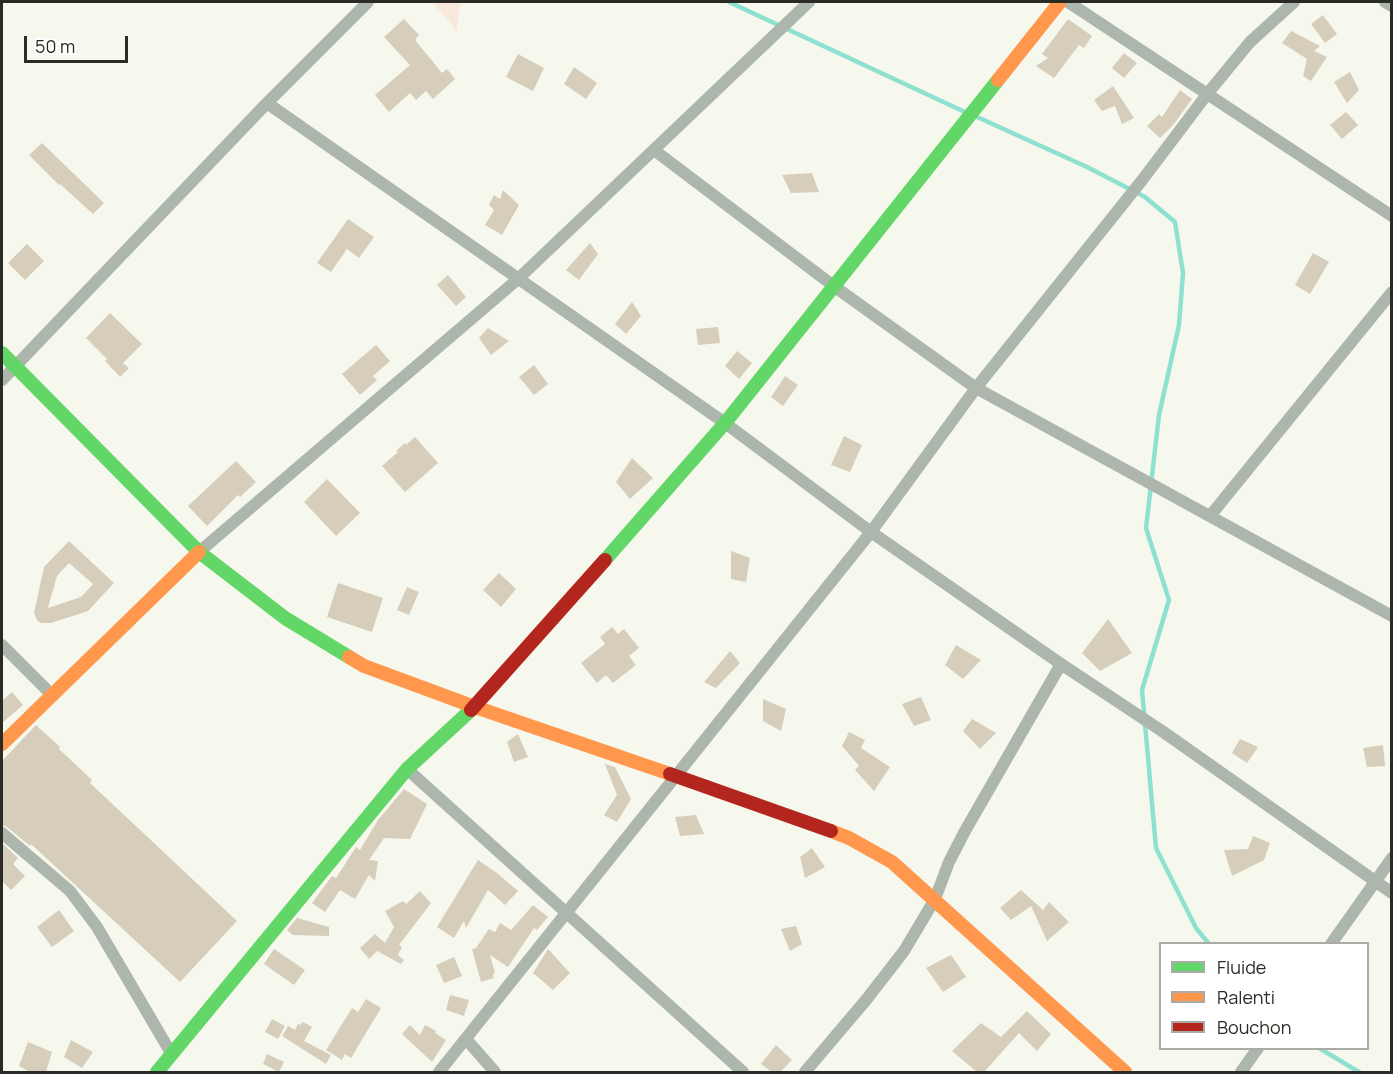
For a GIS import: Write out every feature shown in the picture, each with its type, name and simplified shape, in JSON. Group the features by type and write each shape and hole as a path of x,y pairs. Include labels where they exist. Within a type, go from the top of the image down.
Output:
{"street":[{"path":"2,380 267,103 368,2"},
{"path":"2,744 199,552 518,279 809,2"},
{"path":"157,1072 407,770 475,707 725,423 1060,2"},
{"path":"1068,2 1392,216"},
{"path":"439,1072 871,532 976,388 1121,208 1208,93 1250,42 1294,2"},
{"path":"1385,2 1392,6"},
{"path":"267,103 725,423 871,532 1061,664 1162,730 1392,893"},
{"path":"654,150 835,287 976,388 1392,616"},
{"path":"1210,516 1392,292"},
{"path":"2,353 199,552 285,618 364,666 849,838 871,849 892,862 935,899 1125,1072"},
{"path":"2,645 52,695"},
{"path":"805,1072 904,951 935,899 949,862 965,831 1061,664"},
{"path":"407,770 742,1072"},
{"path":"2,833 70,891 97,927 171,1053"},
{"path":"1332,942 1392,858"},
{"path":"466,1040 495,1072"},
{"path":"1241,1072 1257,1050"}],"shaded area":[{"path":"432,2 460,2 457,31"}],"building":[{"path":"1323,15 1337,34 1325,43 1311,24"},
{"path":"404,19 419,35 415,40 442,73 447,69 455,79 433,99 426,91 416,100 410,93 389,112 375,95 410,65 384,37"},
{"path":"1068,19 1092,36 1084,48 1079,45 1054,78 1036,66 1048,58 1042,54"},
{"path":"1291,31 1320,46 1314,51 1327,57 1311,81 1303,76 1307,59 1282,43"},
{"path":"1124,53 1137,63 1124,78 1112,68"},
{"path":"518,54 544,68 533,91 506,77"},
{"path":"574,67 597,83 586,99 564,84"},
{"path":"1350,72 1359,90 1347,103 1334,82"},
{"path":"1113,86 1134,118 1122,124 1115,106 1102,111 1094,100"},
{"path":"1180,90 1192,99 1174,124 1160,138 1147,126 1159,114 1162,117"},
{"path":"1346,112 1358,125 1342,139 1330,125"},
{"path":"42,143 104,203 93,214 29,155"},
{"path":"812,173 819,192 791,193 782,175"},
{"path":"503,190 519,205 502,235 485,225 494,210 489,205 494,195 500,199"},
{"path":"348,219 374,237 359,258 347,249 331,272 317,263"},
{"path":"590,243 598,254 579,280 566,270"},
{"path":"27,244 44,261 25,280 8,263"},
{"path":"1313,253 1329,262 1310,294 1295,285"},
{"path":"448,275 466,297 456,306 437,285"},
{"path":"632,302 641,316 626,334 615,324"},
{"path":"110,313 142,344 123,363 129,368 120,377 105,361 107,359 86,338"},
{"path":"718,327 720,343 698,345 696,329"},
{"path":"488,328 509,341 491,355 479,338"},
{"path":"376,345 390,361 373,376 377,380 360,395 342,374"},
{"path":"737,351 752,363 739,379 725,366"},
{"path":"534,365 548,384 534,395 519,377"},
{"path":"785,376 798,385 783,406 771,397"},
{"path":"844,436 862,445 850,472 831,465"},
{"path":"415,437 438,463 405,492 382,466 405,443 406,445"},
{"path":"632,458 653,478 630,499 616,482"},
{"path":"236,461 256,482 240,497 238,495 207,526 188,506"},
{"path":"327,479 360,513 336,536 304,502"},
{"path":"69,541 114,583 88,611 51,623 41,623 34,613 44,567","holes":["69,563 93,584 81,597 48,608 57,576"]},
{"path":"731,551 750,558 746,582 731,579"},
{"path":"499,573 516,589 501,607 483,590"},
{"path":"338,583 383,598 372,632 327,617"},
{"path":"407,587 419,592 409,615 397,610"},
{"path":"1108,619 1132,653 1100,671 1082,653"},
{"path":"612,627 618,634 624,629 639,648 629,656 636,665 613,683 606,675 597,683 581,663 605,644 600,637"},
{"path":"956,645 981,660 963,679 945,665"},
{"path":"730,651 740,663 716,688 704,682"},
{"path":"12,692 23,705 2,723 2,701"},
{"path":"921,697 931,720 914,726 902,704"},
{"path":"763,699 786,709 781,731 763,721"},
{"path":"972,719 996,733 980,749 963,731"},
{"path":"36,725 92,780 90,783 237,921 180,982 31,844 30,846 2,825 2,761"},
{"path":"849,732 865,740 861,748 890,767 874,791 855,770 859,766 842,746"},
{"path":"518,734 528,757 514,762 507,742"},
{"path":"1240,739 1258,747 1247,763 1232,753"},
{"path":"1383,745 1385,766 1367,767 1363,748"},
{"path":"605,764 615,767 631,799 617,822 604,815 617,795"},
{"path":"404,789 427,804 410,839 384,838 369,860 378,861 375,881 369,875 355,899 340,890 325,912 312,903 332,876 336,878 356,847 360,850 378,820"},
{"path":"696,815 704,834 680,836 675,817"},
{"path":"1253,836 1270,843 1264,860 1232,876 1224,850 1248,849"},
{"path":"2,843 18,858 13,864 25,876 11,890 2,881"},
{"path":"812,848 825,867 805,878 800,857"},
{"path":"478,860 518,891 505,905 488,890 466,928 464,921 454,938 437,927"},
{"path":"1021,890 1043,910 1049,902 1069,922 1047,941 1031,906 1011,920 1000,908"},
{"path":"420,891 431,903 399,945 402,947 398,955 404,960 401,964 377,951 369,959 360,948 375,934 385,943 394,927 385,911 403,901 406,904"},
{"path":"533,905 548,917 537,930 534,928 508,967 490,955 495,973 494,978 481,982 472,949 476,948 489,929 495,932 500,923 511,930"},
{"path":"59,910 74,931 52,947 37,927"},
{"path":"297,918 329,927 329,936 293,935 287,930"},
{"path":"796,926 802,944 790,951 781,929"},
{"path":"274,949 305,970 294,985 264,964"},
{"path":"548,949 570,973 553,990 533,973"},
{"path":"951,955 966,977 943,992 926,968"},
{"path":"454,957 462,976 444,983 436,965"},
{"path":"450,995 469,1000 464,1016 446,1010"},
{"path":"366,999 381,1008 351,1058 345,1054 342,1060 326,1050 352,1008 358,1012"},
{"path":"1027,1011 1051,1034 1037,1051 1019,1033 984,1072 977,1072 952,1051 981,1023 1001,1037"},
{"path":"272,1019 285,1026 278,1039 265,1032"},
{"path":"303,1022 312,1027 304,1041 331,1055 326,1064 282,1036 288,1026 295,1030 298,1024"},
{"path":"410,1025 420,1035 425,1025 446,1040 432,1062 402,1034"},
{"path":"71,1040 93,1052 82,1068 64,1057"},
{"path":"28,1042 52,1052 46,1072 30,1072 19,1066"},
{"path":"776,1045 792,1060 780,1072 772,1072 761,1064"},
{"path":"267,1054 284,1062 279,1072 263,1064"}],"waterway":[{"path":"729,2 967,113"},
{"path":"975,116 1087,167 1145,197 1175,222 1183,273 1179,325 1159,415 1146,528 1169,600 1142,690 1156,848 1196,928 1207,942"},
{"path":"1322,1050 1359,1072"}],"traffic: fast":[{"path":"605,560 725,423 998,80"},
{"path":"2,353 199,552 285,618 349,657"},
{"path":"157,1072 407,769 471,710"}],"traffic: slow":[{"path":"998,80 1060,2"},
{"path":"2,744 199,552"},
{"path":"349,657 364,666 475,707 670,774"},
{"path":"831,831 849,838 892,862 1125,1072"}],"traffic: jam":[{"path":"471,710 605,560"},
{"path":"670,774 831,831"}]}
